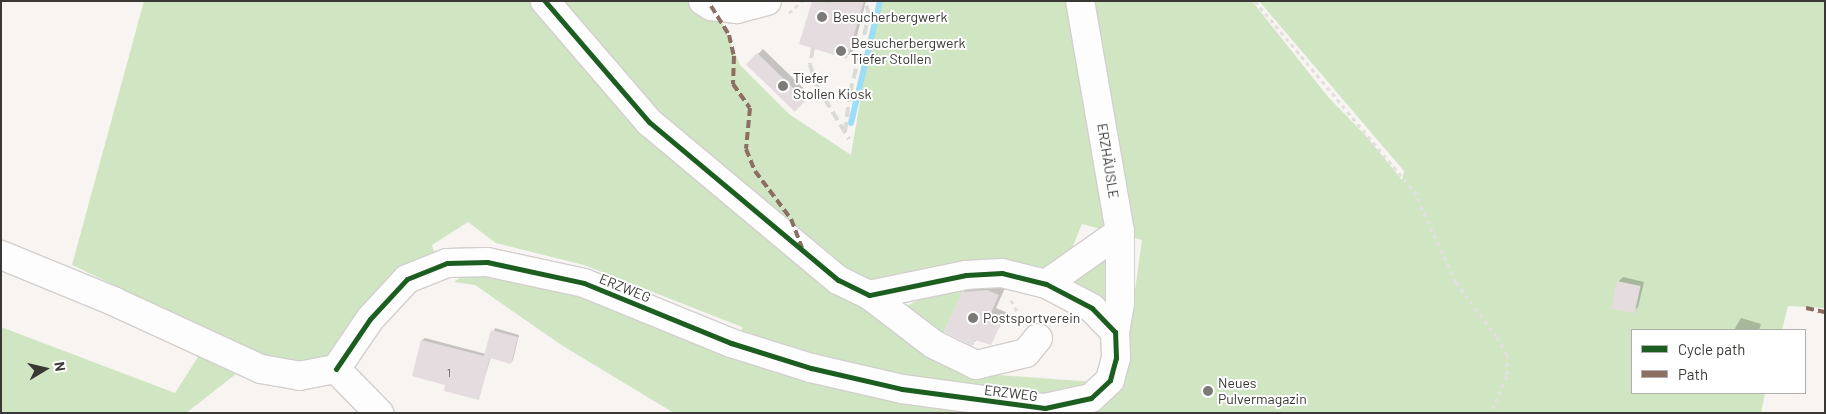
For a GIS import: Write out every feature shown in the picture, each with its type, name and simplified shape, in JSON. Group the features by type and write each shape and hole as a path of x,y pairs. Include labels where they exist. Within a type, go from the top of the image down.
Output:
{"street":[{"path":"545,1 649,122 803,253 838,280 869,295 932,344 976,365 1026,354 1038,338"},
{"path":"703,1 711,6 775,10"},
{"name":"ERZHÄUSLE","path":"1080,1 1120,232 1120,303 1114,332"},
{"path":"1046,284 1120,232"},
{"path":"1,256 113,300 261,369 299,376 336,369 379,413"},
{"name":"ERZWEG","path":"336,369 370,319 407,279 447,263 487,262 584,283 731,343 811,368 902,389 1045,408 1091,398 1110,380 1116,358 1114,332"},
{"path":"869,295 966,274 1002,273 1046,284 1092,308 1114,332"}],"path":[{"path":"775,10 802,1"},
{"path":"1255,1 1414,191 1456,282 1498,337 1507,355 1507,376 1491,413"},
{"path":"1002,273 1018,317 1038,338"}],"green space":[{"path":"144,1 704,1 719,15 740,65 789,114 851,155 877,1 1252,1 1329,98 1367,137 1402,180 1404,171 1259,1 1825,1 1825,308 1788,306 1782,329 1631,329 1631,394 1765,394 1761,413 674,413 563,346 475,285 454,282 468,272 591,296 738,355 742,327 584,265 496,243 468,222 432,245 435,255 333,353 316,364 280,364 72,265","holes":["1082,224 1142,240 1122,384 957,372 854,300 995,260 1063,270"]},
{"path":"1114,254 1111,307 1067,284"},
{"path":"965,286 943,334 902,308 938,291"},
{"path":"1,327 175,393 200,354 241,370 186,413 1,413"}],"building":[{"path":"812,1 864,1 847,59 799,44"},
{"path":"757,53 806,100 795,112 746,65"},
{"path":"1617,281 1640,286 1635,313 1611,308"},
{"name":"Postsportverein","path":"987,290 999,295 990,315 1002,321 991,345 975,340 973,346 944,332 962,292"},
{"path":"491,330 518,337 511,364 490,358 479,400 444,391 445,385 412,376 421,340 484,356"}],"waterway":[{"path":"851,123 880,1"}],"railway":[{"path":"845,132 850,93 869,15 865,1"},
{"path":"813,48 810,65 817,86 849,139"}],"marked path":[{"path":"711,6 729,35 734,56 733,84 750,108 746,149 755,171 791,219 802,248"},
{"path":"1806,308 1825,312"}],"cycle path":[{"path":"336,369 370,319 407,279 447,263 487,262 584,283 731,343 811,368 902,389 1045,408 1091,398 1110,380 1116,358 1115,332 1092,308 1046,284 1002,273 966,275 869,295 838,280 649,122 545,1"}],"place":[{"name":"Besucherbergwerk","path":"822,17"},
{"name":"Besucherbergwerk Tiefer Stollen","path":"841,51"},
{"name":"Tiefer Stollen Kiosk","path":"783,86"},
{"name":"Postsportverein","path":"973,318"},
{"name":"Neues Pulvermagazin","path":"1208,391"}]}
